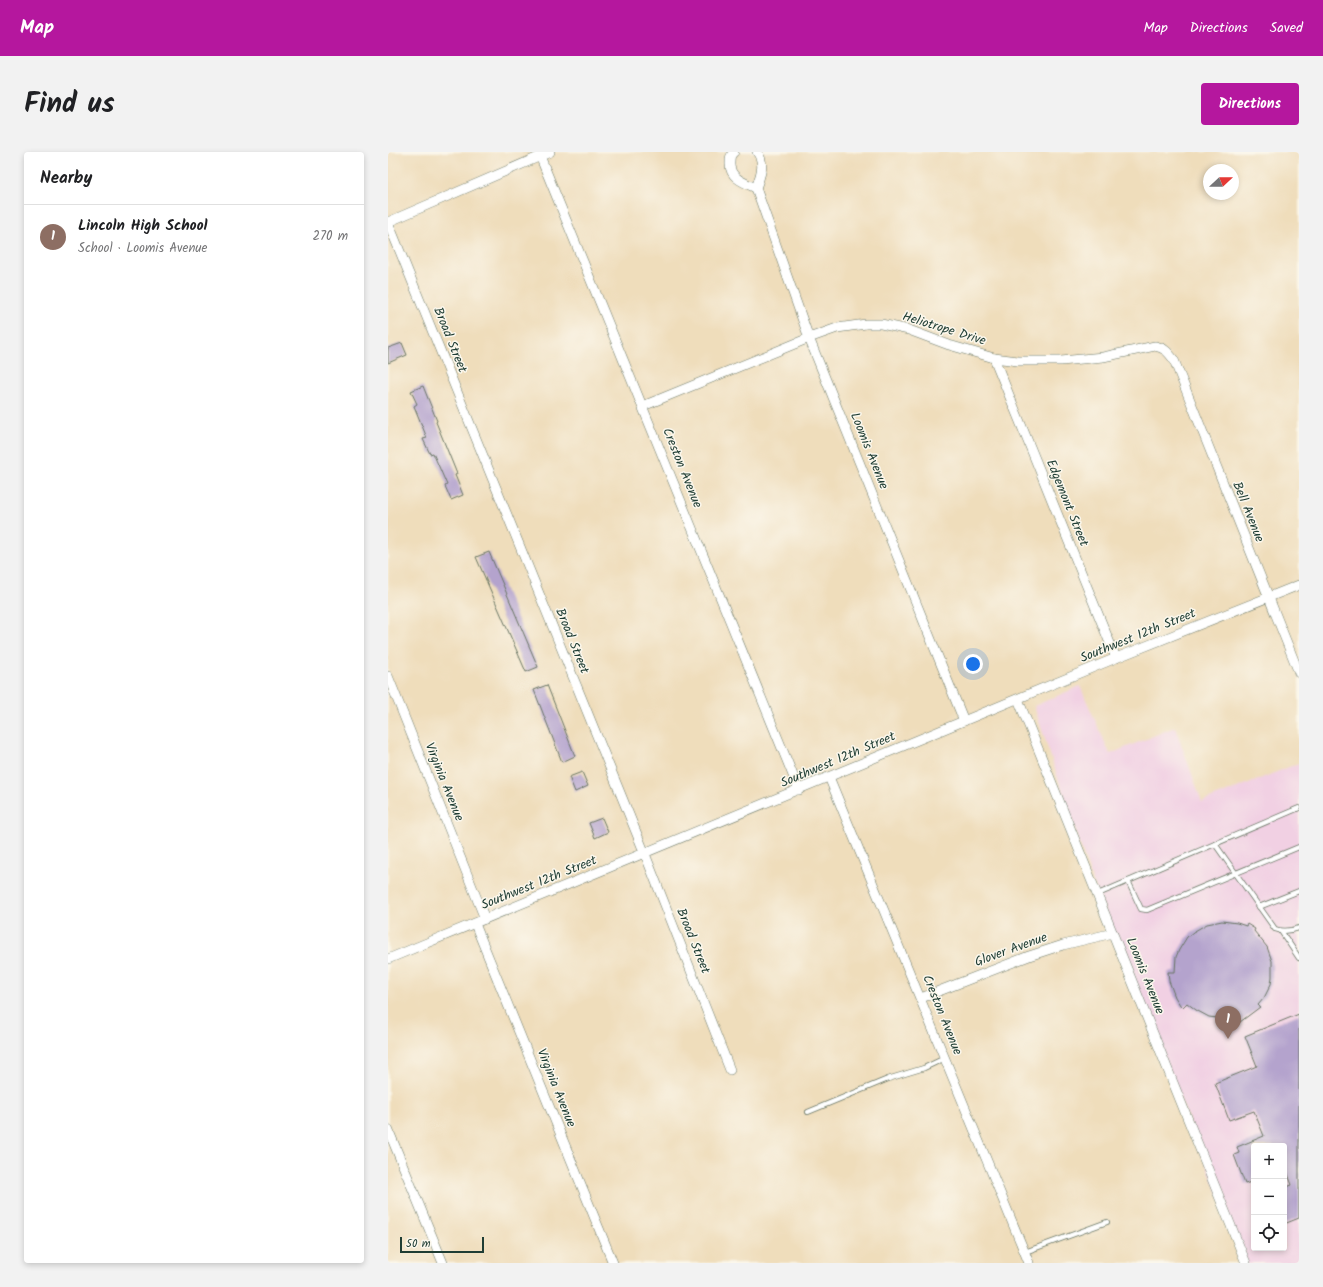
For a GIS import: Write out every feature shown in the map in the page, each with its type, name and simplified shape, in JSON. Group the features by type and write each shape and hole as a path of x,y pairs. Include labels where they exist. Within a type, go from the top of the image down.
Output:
{"street":[{"path":"388,222 550,152"},
{"path":"734,152 730,158 732,173 740,181 756,188 762,168 761,157 757,152"},
{"name":"Creston Avenue","path":"540,156 799,790"},
{"name":"Loomis Avenue","path":"756,188 809,338 964,721"},
{"name":"Broad Street","path":"388,222 645,854 730,1070"},
{"name":"Heliotrope Drive","path":"643,406 809,338 837,328 866,324 881,324 909,330 948,345 994,358 1061,361 1103,357 1155,346 1167,351 1174,360"},
{"name":"Edgemont Street","path":"994,358 1116,658"},
{"name":"Bell Avenue","path":"1174,360 1299,673"},
{"name":"Southwest 12th Street","path":"388,959 829,778 1116,658 1299,585"},
{"name":"Virginia Avenue","path":"388,676 485,919"},
{"name":"Loomis Avenue","path":"1018,699 1246,1263"},
{"name":"Creston Avenue","path":"829,778 1029,1263"},
{"name":"Virginia Avenue","path":"475,924 614,1263"},
{"name":"Glover Avenue","path":"921,998 1029,956 1063,945 1113,933"},
{"path":"388,1129 443,1263"}],"lane":[{"path":"1098,894 1299,808"},
{"path":"1215,844 1271,924 1281,931 1289,931 1299,928"},
{"path":"1128,881 1141,909 1147,910 1299,847"},
{"path":"1258,906 1299,891"},
{"path":"1281,931 1299,958"},
{"path":"808,1112 888,1079 924,1068 945,1058"},
{"path":"1025,1252 1107,1222"}],"shaded area":[{"path":"1080,686 1110,754 1175,727 1202,802 1299,763 1299,1263 1246,1263 1090,874 1034,706"}],"building":[{"path":"402,343 407,355 388,363 388,348"},
{"path":"423,386 457,474 455,475 463,495 451,500 445,486 447,485 433,453 430,454 423,439 427,438 414,406 417,404 411,391"},
{"path":"489,552 538,667 526,672 476,557"},
{"path":"547,685 575,756 562,762 534,690"},
{"path":"582,772 588,786 575,792 569,777"},
{"path":"602,818 608,832 595,838 589,823"},
{"path":"1222,921 1246,926 1247,924 1255,929 1254,931 1267,947 1272,961 1271,984 1264,998 1258,1005 1260,1007 1240,1022 1238,1018 1225,1019 1209,1017 1187,1003 1182,1008 1175,997 1169,981 1168,972 1175,972 1176,957 1187,937 1207,924"},
{"path":"1299,1014 1299,1218 1287,1223 1287,1187 1292,1185 1287,1172 1287,1143 1251,1143 1251,1182 1245,1184 1234,1155 1239,1153 1237,1147 1264,1136 1254,1111 1229,1120 1215,1083 1257,1066 1245,1036"}],"place":[{"name":"Lincoln High School","path":"1228,1039"}]}
